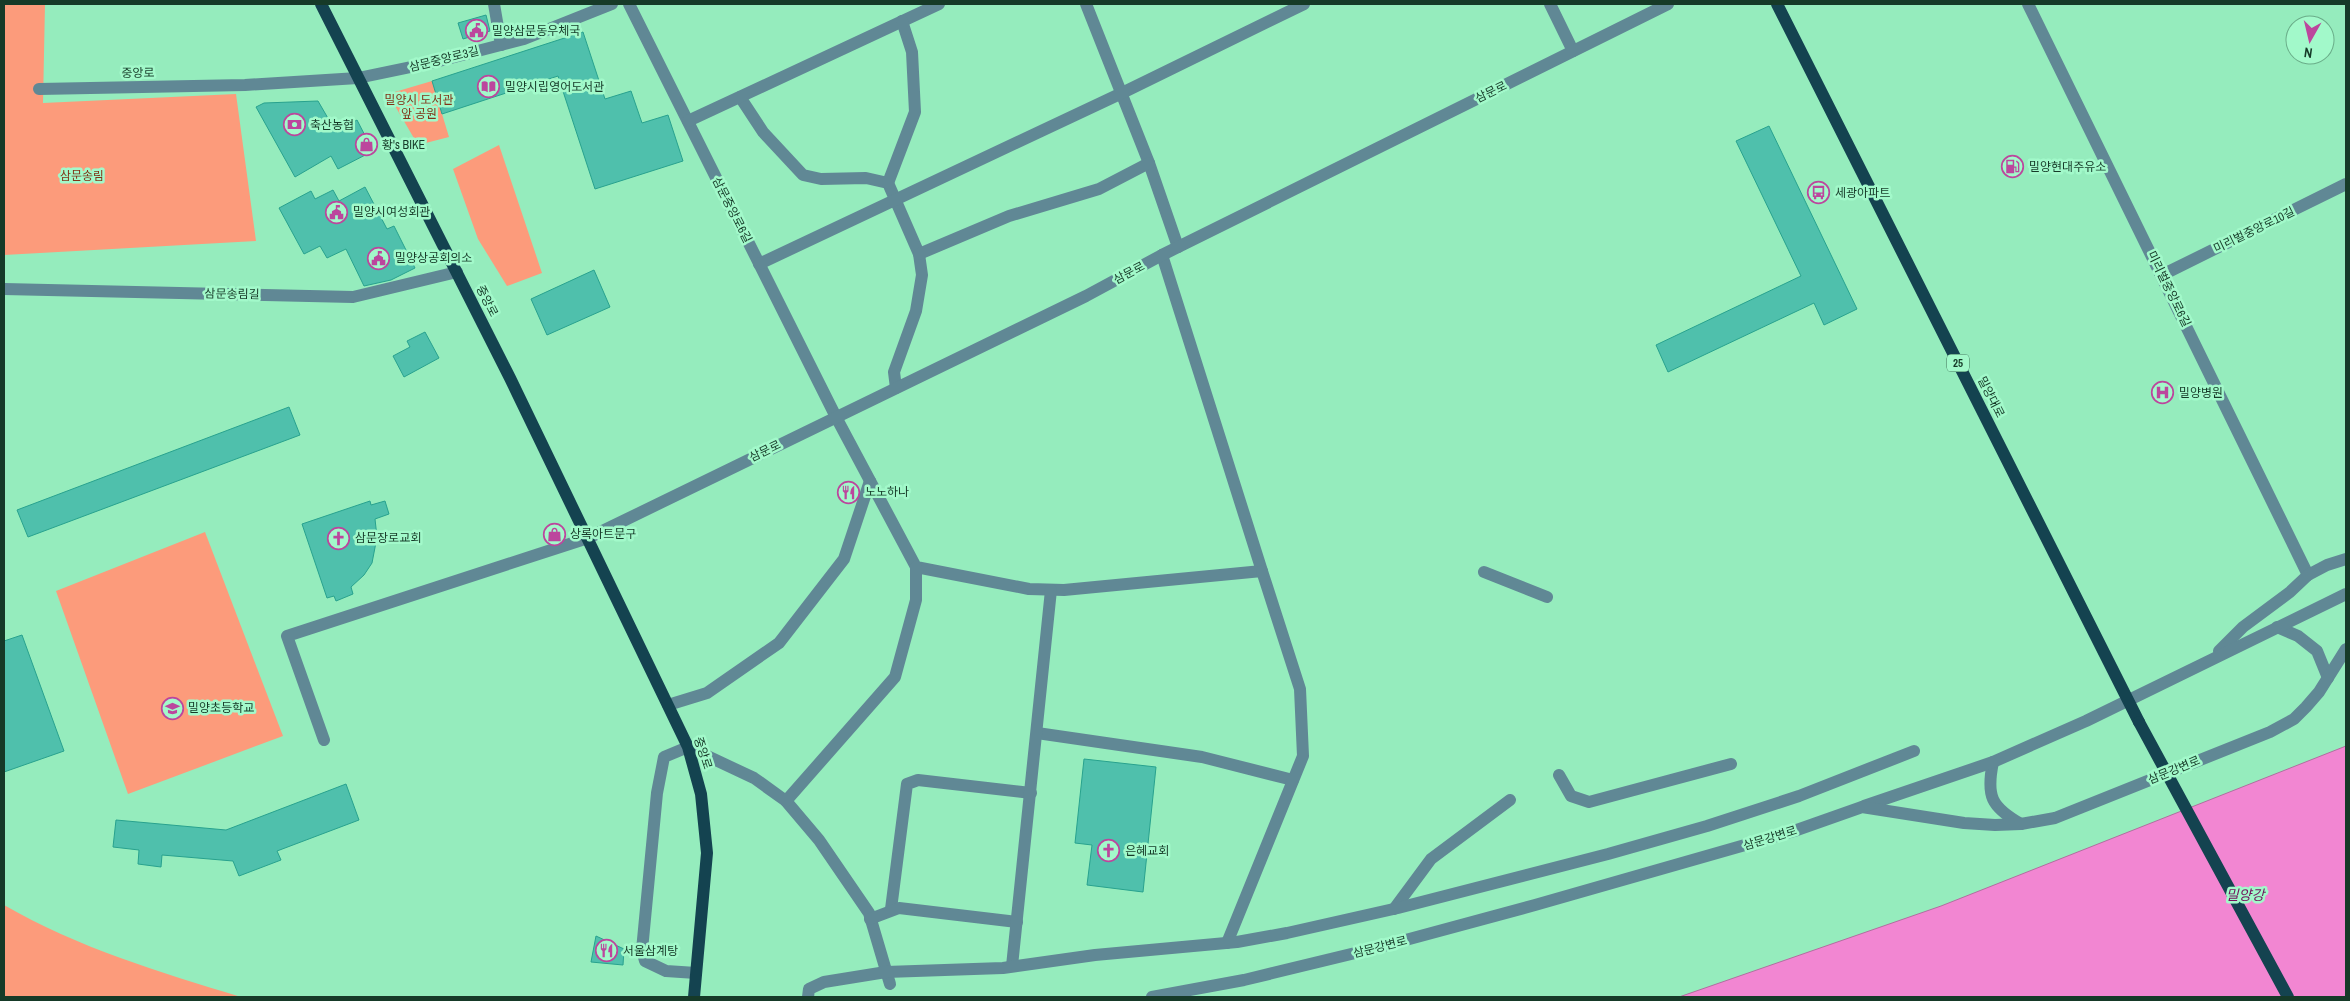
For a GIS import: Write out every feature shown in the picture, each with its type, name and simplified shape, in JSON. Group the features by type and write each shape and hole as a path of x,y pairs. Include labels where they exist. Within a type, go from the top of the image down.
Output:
{"main road":[{"name":"중앙로","path":"321,4 457,272 688,747 701,794 707,853 695,997"},
{"name":"밀양대로","path":"1777,4 2127,699 2288,997"}],"street":[{"path":"494,4 501,45"},
{"name":"삼문중앙로3길","path":"358,78 435,62 524,39 612,4"},
{"name":"삼문중앙로6길","path":"629,4 836,416 916,567"},
{"path":"688,121 902,21 933,4"},
{"path":"1086,4 1149,164 1178,247"},
{"path":"759,264 1122,93 1304,4"},
{"path":"1550,4 1573,51"},
{"name":"삼문로","path":"588,538 1086,296 1162,255 1668,4"},
{"name":"미리벌중앙로6길","path":"2033,5 2162,276 2308,575"},
{"path":"896,388 894,372 916,311 922,275 919,254 888,183 915,112 912,52 902,21"},
{"name":"중앙로","path":"38,89 245,85 358,78"},
{"path":"740,97 763,132 803,175 821,180 866,178 888,183"},
{"path":"919,254 1009,216 1099,189 1149,164"},
{"name":"미리벌중앙로10길","path":"2162,276 2346,184"},
{"path":"1162,255 1300,689 1303,756 1227,943"},
{"name":"삼문송림길","path":"4,289 353,297 457,272"},
{"path":"668,705 707,693 779,643 844,559 870,481"},
{"path":"324,740 287,636 588,538"},
{"path":"2212,658 2242,626 2290,592 2308,575 2327,565 2346,559"},
{"path":"786,801 895,677 916,600 916,567 1029,589 1051,590 1262,570"},
{"path":"1484,572 1547,597"},
{"path":"1012,966 1051,590"},
{"path":"1862,807 1993,762 2086,721 2127,699 2346,594"},
{"path":"2277,627 2298,636 2317,651 2328,678"},
{"name":"삼문강변로","path":"1152,997 1244,980 1376,948 1794,831 1862,807 1964,823 2020,824 2055,818 2270,732 2300,713 2328,678 2346,649"},
{"path":"1037,733 1202,756 1293,780"},
{"path":"696,973 666,971 645,961 642,950 657,793 664,757 688,747 754,778 786,801 819,840 870,919 888,978"},
{"path":"808,997 809,989 824,982 1012,966 1095,955 1227,943 1287,933 1394,909 1608,854 1707,826 1799,796 1914,751"},
{"path":"1993,762 1990,794 2002,813 2020,824"},
{"path":"1559,775 1571,796 1589,802 1731,764"},
{"path":"891,910 906,784 918,780 1031,793"},
{"path":"1394,909 1430,859 1510,800"},
{"path":"870,919 899,908 947,912 1016,922"}],"green space":[{"name":"삼문송림","path":"4,4 45,4 43,103 236,94 256,241 4,255"},
{"name":"밀양시 도서관 앞 공원","path":"432,81 449,137 418,145 388,94"},
{"path":"499,145 542,273 507,286 478,239 453,169"},
{"path":"205,532 283,736 128,794 56,591"},
{"path":"4,905 61,934 120,958 241,997 4,997"}],"water":[{"name":"밀양강","path":"2346,746 2346,997 1679,997 1941,906"}],"building":[{"path":"486,15 490,31 463,39 458,23"},
{"path":"583,32 605,99 631,91 642,123 668,115 683,161 595,189 558,76 442,114 432,81"},
{"path":"318,101 336,132 357,120 373,151 338,169 331,156 295,177 256,107 264,103"},
{"path":"1769,126 1857,309 1824,325 1814,303 1668,372 1656,345 1801,276 1736,141"},
{"path":"365,187 387,229 394,226 415,268 391,280 364,286 346,249 327,258 320,246 304,254 279,208 311,191 315,199 333,190 339,201"},
{"path":"594,270 610,307 547,335 531,299"},
{"path":"425,332 439,358 404,377 393,356 410,347 407,341"},
{"path":"289,407 300,435 28,537 17,510"},
{"path":"370,501 371,505 385,501 389,514 375,519 377,537 372,563 364,575 351,587 353,594 336,601 334,596 327,598 302,524"},
{"path":"22,635 64,751 4,772 4,641"},
{"path":"1084,759 1156,767 1143,892 1087,885 1092,845 1075,843"},
{"path":"346,784 359,820 277,851 281,860 239,876 233,861 162,855 161,867 138,864 139,850 113,847 116,820 226,830"},
{"path":"596,936 624,949 623,965 591,962"}],"place":[{"name":"밀양삼문동우체국","path":"476,31"},
{"name":"밀양시립영어도서관","path":"489,87"},
{"name":"축산농협","path":"294,125"},
{"name":"황's BIKE","path":"366,145"},
{"name":"밀양현대주유소","path":"2013,167"},
{"name":"세광아파트","path":"1819,193"},
{"name":"밀양시여성회관","path":"337,212"},
{"name":"밀양상공회의소","path":"379,258"},
{"name":"밀양병원","path":"2163,393"},
{"name":"노노하나","path":"849,492"},
{"name":"상록아트문구","path":"554,534"},
{"name":"삼문장로교회","path":"339,538"},
{"name":"밀양초등학교","path":"172,708"},
{"name":"은혜교회","path":"1109,851"},
{"name":"서울삼계탕","path":"607,951"}]}
